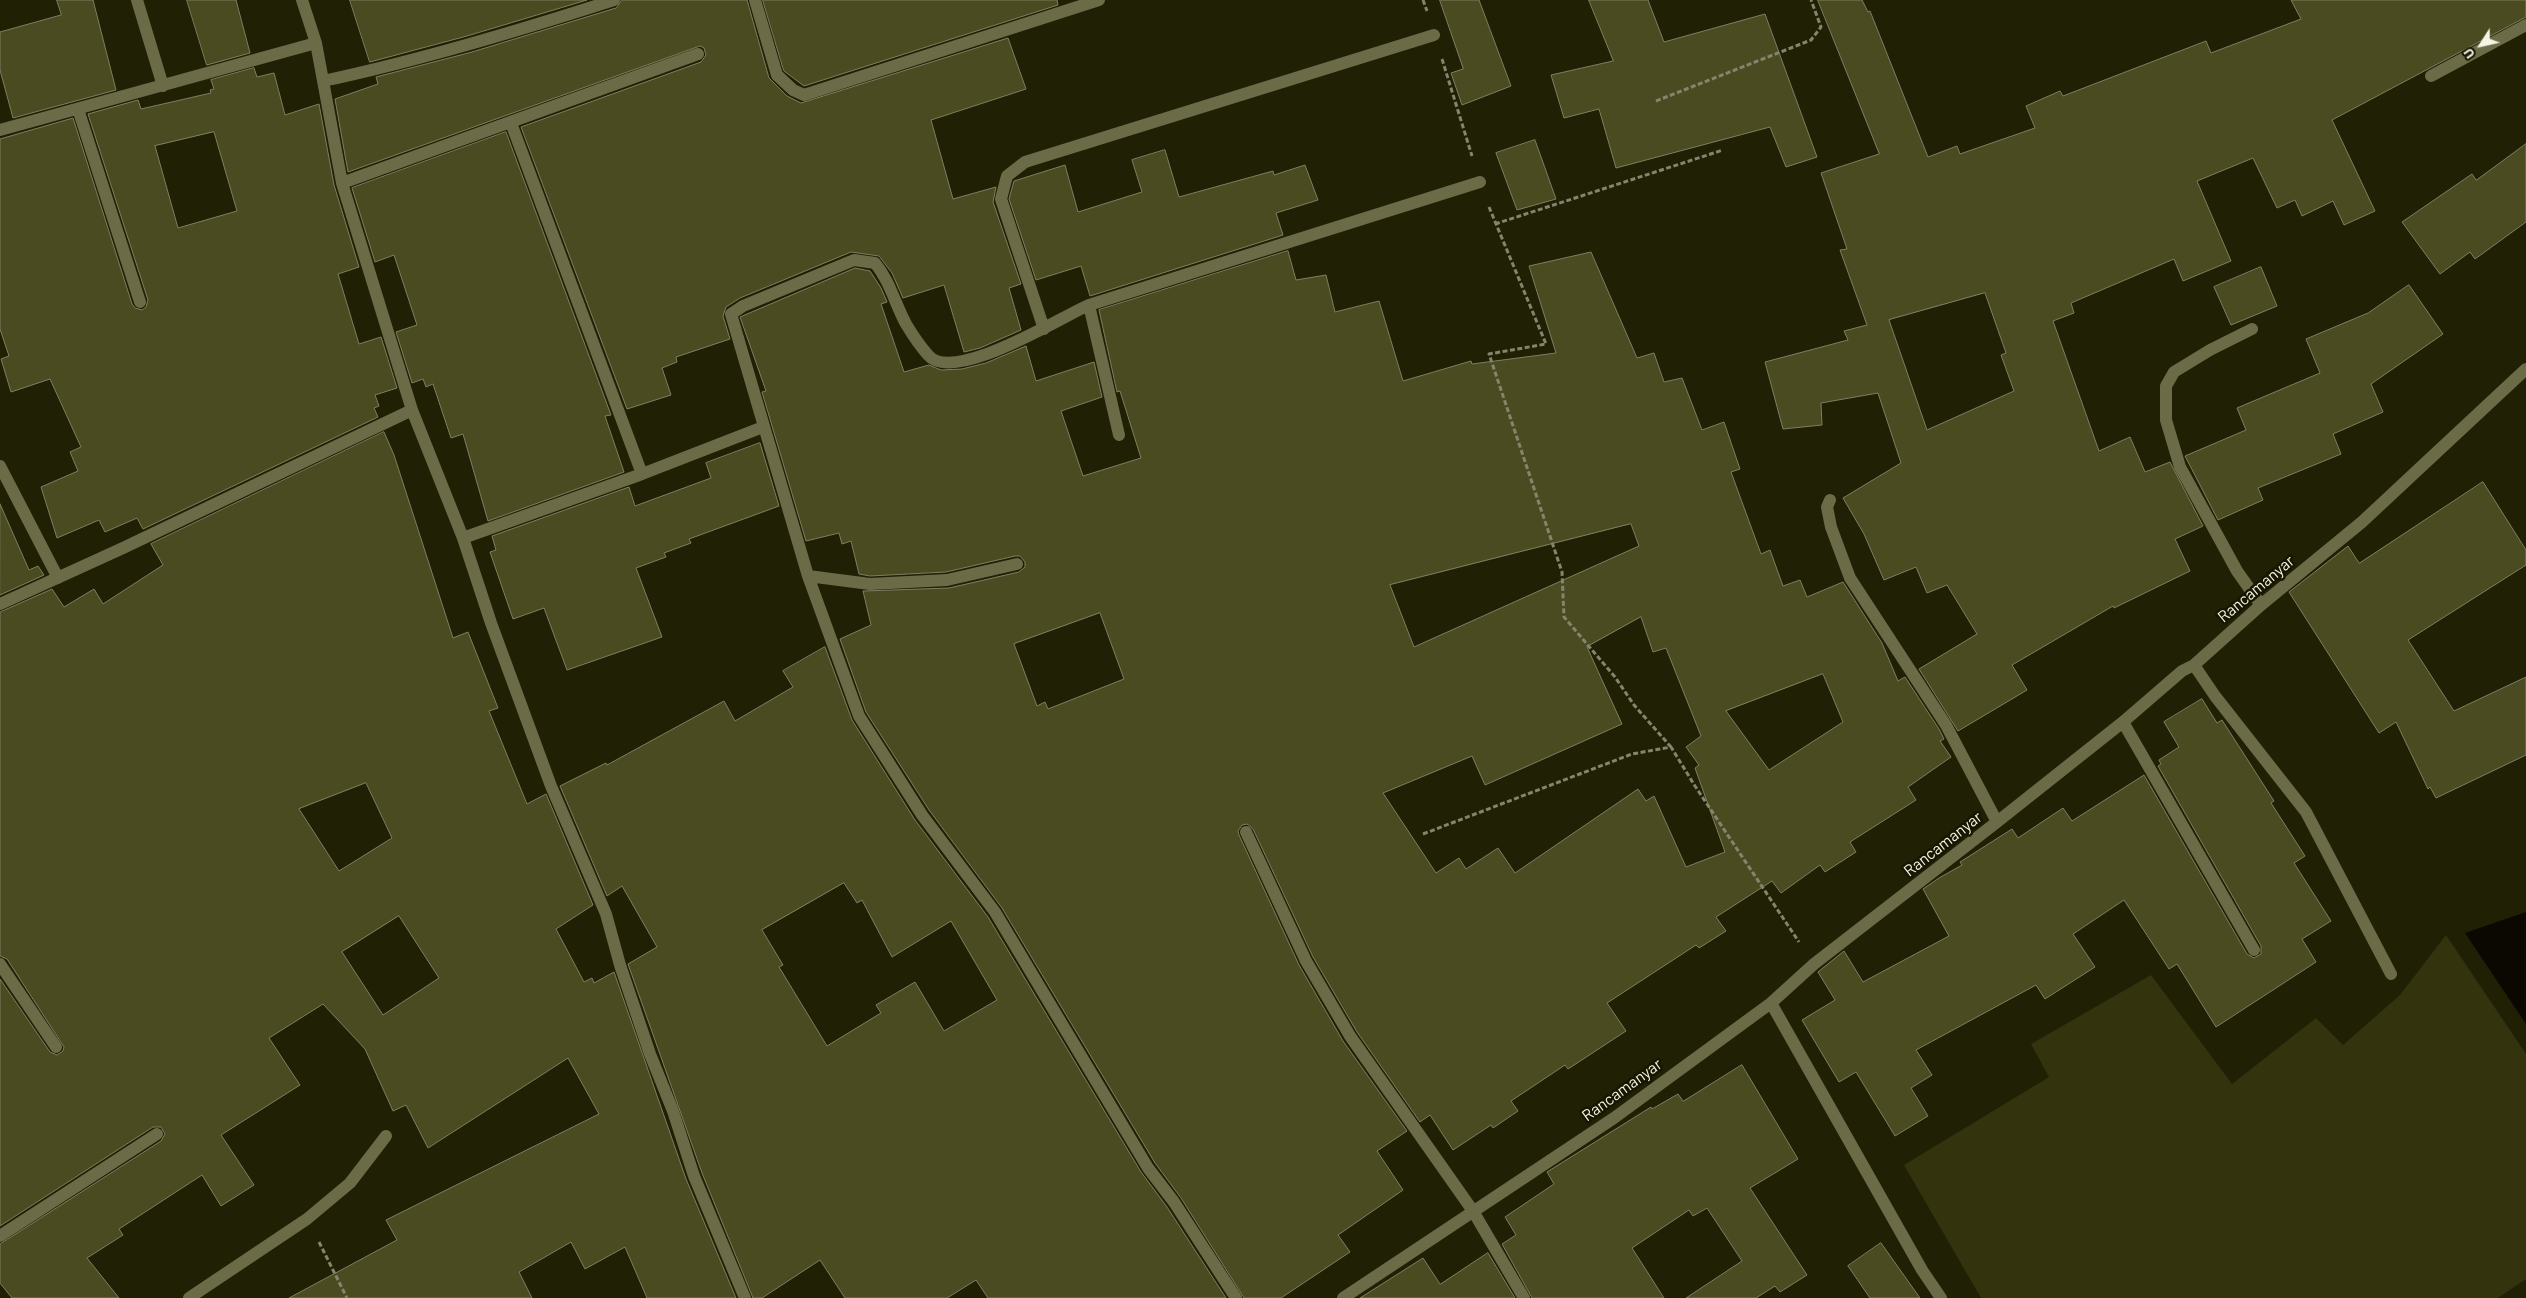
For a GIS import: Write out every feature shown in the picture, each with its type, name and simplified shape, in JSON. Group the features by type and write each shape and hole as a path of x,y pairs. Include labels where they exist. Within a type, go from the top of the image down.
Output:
{"street":[{"path":"137,0 163,86"},
{"path":"302,0 316,43 342,183 412,410 463,538 491,623 550,786 606,914 620,965 650,1054 673,1111 694,1176 745,1298"},
{"path":"323,81 391,66 496,38 614,0"},
{"path":"755,0 777,75 793,90 804,95 1099,0"},
{"path":"2431,76 2526,25"},
{"path":"1044,329 1001,199 1007,176 1025,162 1434,35"},
{"path":"0,130 316,43"},
{"path":"342,183 698,54"},
{"path":"78,109 140,302"},
{"path":"511,123 642,474"},
{"path":"1236,1298 1174,1202 1148,1168 995,912 922,815 859,716 808,576 731,314 743,306 854,260 875,263 884,273 906,324 929,357 946,363 964,361 1026,339 1089,305 1480,182"},
{"path":"1089,305 1119,435"},
{"path":"2252,330 2210,350 2174,372 2166,386 2166,420 2180,467 2237,571 2261,605"},
{"name":"Rancamanyar","path":"1343,1298 1614,1118 1771,1003 1814,964 2123,722 2182,671 2194,665 2261,605 2362,522 2526,369"},
{"path":"0,604 412,410"},
{"path":"463,538 642,474 763,427"},
{"path":"0,466 58,578"},
{"path":"1830,500 1827,507 1831,527 1850,578 1946,725 1997,822"},
{"path":"808,576 870,584 947,580 1017,564"},
{"path":"2194,665 2215,696 2306,812 2391,974"},
{"path":"2123,722 2254,950"},
{"path":"1246,832 1306,961 1350,1036 1473,1210 1524,1298"},
{"path":"0,964 56,1047"},
{"path":"1771,1003 1922,1270 1940,1298"},
{"path":"0,1236 157,1134"},
{"path":"189,1298 307,1219 350,1183 386,1136"}],"path":[{"path":"1423,0 1494,224 1546,344 1490,354 1562,572 1564,617 1615,677 1634,705 1671,747 1814,964"},
{"path":"1656,101 1811,40 1821,27 1811,0"},
{"path":"1494,224 1723,150"},
{"path":"1423,834 1632,754 1671,747"},
{"path":"307,1219 347,1298"}],"shaded area":[{"path":"2526,912 2526,1024 2465,933"},
{"path":"2446,935 2526,1054 2526,1279 2498,1298 1981,1298 1904,1165 2049,1077 2031,1044 2151,975 2232,1084 2316,1018 2343,1045 2400,995"}],"building":[{"path":"57,0 93,0 116,90 13,118 0,70 0,32 61,15"},
{"path":"187,0 236,0 250,53 207,65"},
{"path":"350,0 587,0 467,36 370,62"},
{"path":"622,0 747,0 769,78 787,96 801,103 1008,38 1026,89 931,120 953,199 996,187 993,202 1021,284 1009,288 1021,330 980,348 964,352 944,285 903,298 892,273 879,256 851,252 740,298 726,307 723,316 730,339 676,357 677,362 662,368 671,395 627,409 521,127 701,62 706,55 704,48 700,46 348,172 335,99 378,84 376,77 472,52 616,8"},
{"path":"763,0 1057,0 1058,5 804,86 784,71"},
{"path":"1440,0 1479,0 1511,86 1462,105 1451,73 1463,69"},
{"path":"1589,0 1648,0 1664,42 1765,14 1817,157 1786,167 1770,127 1616,168 1599,109 1564,118 1551,75 1613,61"},
{"path":"1818,0 1862,0 1868,12 1870,11 1928,157 1957,146 1960,154 2035,128 2026,106 2060,91 2063,96 2206,41 2211,53 2301,19 2291,0 2526,0 2526,17 2332,120 2375,211 2344,225 2333,201 2302,216 2295,200 2277,208 2253,158 2197,181 2231,261 2183,281 2174,259 2071,303 2074,313 2053,321 2099,451 2130,437 2145,472 2170,462 2203,526 2175,539 2190,571 2114,608 2113,606 2012,665 2027,690 1958,731 1919,669 1977,634 1947,585 1927,593 1916,567 1884,580 1864,534 1843,498 1901,463 1878,393 1821,403 1822,425 1783,429 1765,362 1848,340 1844,331 1867,325 1840,250 1847,249 1821,173 1879,154","holes":["1985,293 2006,353 2001,355 2014,391 1927,430 1889,320"]},
{"path":"254,68 257,77 274,73 285,115 319,104 334,185 359,267 338,274 359,344 381,337 397,388 375,395 379,406 374,408 378,417 143,529 137,518 105,532 99,520 57,538 41,487 78,471 70,452 81,447 50,379 11,392 1,359 9,356 0,329 0,139 73,118 132,304 135,308 142,310 146,307 148,300 88,114 138,100 141,109 211,93 210,90 214,89 211,80","holes":["214,132 237,211 178,228 155,146"]},
{"path":"506,132 611,415 605,416 624,472 488,521 463,434 451,438 433,384 426,387 423,379 412,383 396,332 417,325 394,255 375,262 352,188"},
{"path":"1535,140 1556,199 1517,210 1496,153"},
{"path":"2526,144 2526,222 2475,259 2470,252 2440,274 2402,222 2472,174 2476,180"},
{"path":"1165,150 1179,197 1273,171 1274,175 1305,165 1318,200 1276,213 1283,235 1090,296 1081,266 1036,280 1009,199 1014,181 1065,165 1078,212 1142,192 1132,160"},
{"path":"1288,251 1296,280 1326,275 1335,312 1379,301 1403,381 1471,361 1472,364 1556,353 1529,266 1591,252 1637,358 1654,353 1664,382 1682,378 1702,430 1724,422 1740,469 1731,472 1761,554 1770,550 1783,586 1800,580 1807,597 1843,582 1882,643 1898,681 1905,677 1939,729 1944,739 1940,741 1951,757 1908,787 1916,800 1850,842 1856,852 1825,872 1820,865 1781,893 1772,881 1716,917 1726,931 1699,948 1696,945 1607,1003 1626,1031 1568,1069 1565,1065 1511,1101 1518,1111 1493,1128 1491,1125 1453,1150 1430,1115 1420,1122 1357,1032 1313,957 1253,829 1247,824 1242,825 1238,831 1239,835 1299,965 1343,1041 1407,1131 1377,1151 1403,1190 1338,1235 1350,1252 1281,1298 1244,1298 1181,1198 1155,1163 1002,908 929,810 866,712 840,639 871,625 863,591 949,588 1019,572 1025,567 1025,562 1020,556 1015,556 946,572 870,576 859,574 851,541 842,544 839,533 806,541 762,392 766,391 740,317 855,268 870,271 881,288 887,302 881,304 904,372 929,365 941,370 962,369 986,363 1026,346 1036,381 1094,362 1102,397 1061,411 1083,476 1141,458 1120,391 1117,392 1099,310","holes":["1631,524 1639,546 1414,647 1390,585","1100,613 1124,679 1048,709 1045,702 1037,706 1014,644","1641,617 1653,652 1666,648 1701,736 1686,747 1699,765 1695,768 1725,852 1686,867 1654,796 1646,801 1638,789 1515,873 1498,848 1466,869 1459,858 1436,873 1383,793 1472,756 1485,785 1622,724 1587,647","1823,674 1843,722 1769,770 1726,711"]},
{"path":"2261,267 2277,306 2231,325 2214,287"},
{"path":"2409,285 2443,334 2371,384 2383,412 2333,434 2341,454 2258,488 2263,500 2218,520 2185,456 2246,430 2237,408 2320,373 2306,339 2368,313"},
{"path":"384,432 394,455 453,638 468,632 498,708 489,711 527,804 546,794 593,905 556,929 584,982 592,978 594,983 614,972 686,1179 736,1298 647,1298 625,1247 585,1269 571,1242 519,1272 532,1298 289,1298 397,1240 386,1220 599,1114 568,1058 428,1148 406,1105 393,1111 365,1049 323,1004 269,1038 300,1085 221,1135 254,1185 221,1206 202,1175 119,1229 123,1235 87,1258 119,1298 12,1298 0,1283 0,1244 161,1141 165,1134 161,1127 153,1127 0,1226 0,979 50,1052 57,1055 63,1051 64,1047 7,959 0,956 0,612 52,589 64,607 94,589 103,604 163,565 151,544","holes":["366,783 392,838 339,871 299,809","399,916 439,978 383,1015 342,952"]},
{"path":"760,443 779,506 689,539 691,543 664,553 666,557 636,568 662,637 567,670 544,608 513,619 490,552 496,550 492,536 629,487 635,506 711,478 706,463"},
{"path":"2483,482 2526,550 2526,565 2408,640 2454,711 2526,677 2526,755 2436,798 2430,787 2428,789 2396,722 2379,733 2289,592 2348,546 2359,563"},
{"path":"0,504 29,570 38,566 44,575 0,595"},
{"path":"825,647 852,720 915,820 988,917 1141,1172 1167,1207 1226,1298 988,1298 976,1280 947,1298 845,1298 820,1260 762,1298 753,1298 702,1173 628,964 657,947 622,886 607,896 560,786 606,763 607,765 724,701 735,721 793,687 783,671","holes":["844,883 857,903 862,900 892,957 951,921 997,1000 944,1031 915,982 876,1005 881,1013 827,1046 779,967 783,965 762,930"]},
{"path":"2202,699 2217,723 2222,720 2274,801 2271,803 2305,856 2294,863 2331,921 2302,939 2316,962 2216,1027 2177,964 2169,969 2124,900 2073,934 2095,967 2045,999 2036,985 1916,1050 1932,1075 1911,1088 1928,1116 1895,1136 1856,1072 1839,1082 1802,1020 1835,1000 1818,972 1844,951 1863,982 1949,936 1923,889 1962,865 1960,862 2012,829 2018,838 2063,808 2072,821 2144,775 2247,954 2254,958 2261,954 2261,946 2158,766 2161,764 2159,760 2179,747 2164,722"},
{"path":"1742,1065 1798,1159 1750,1188 1807,1275 1780,1292 1775,1286 1756,1298 1686,1298 1742,1261 1707,1208 1693,1216 1689,1210 1632,1248 1664,1298 1532,1298 1502,1244 1516,1235 1505,1217 1554,1184 1547,1172 1651,1107 1652,1109 1678,1094 1683,1101"},
{"path":"1881,1243 1920,1298 1870,1298 1848,1266"},
{"path":"1488,1253 1515,1298 1360,1298 1423,1258 1440,1284"}]}
